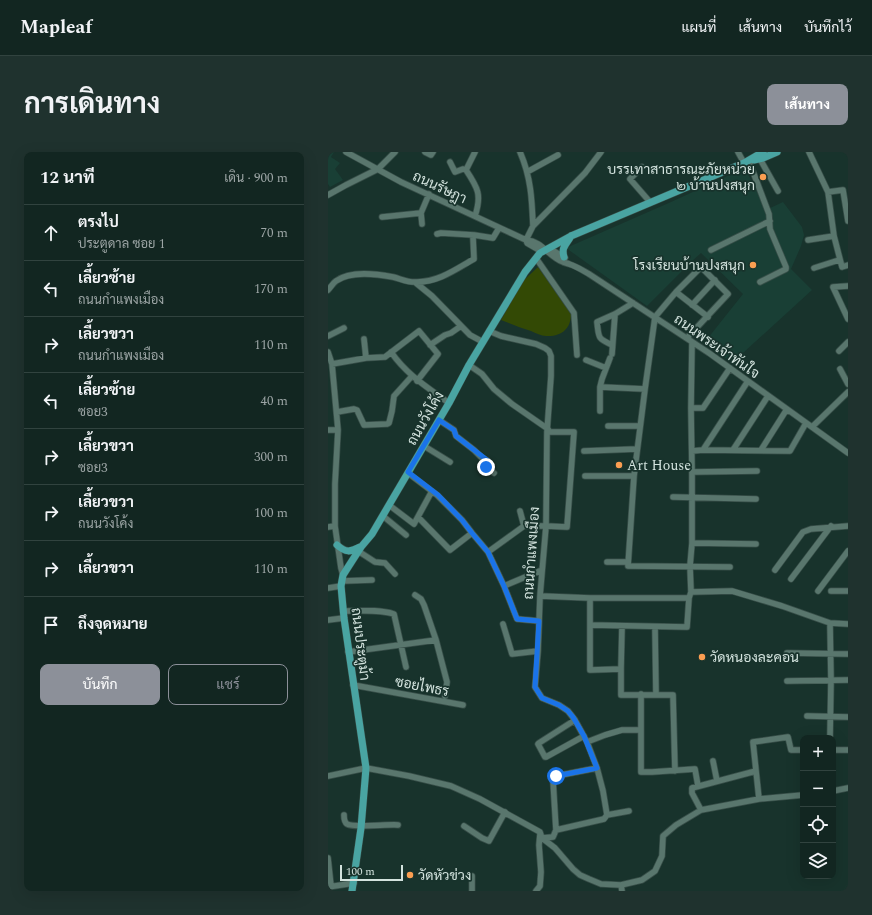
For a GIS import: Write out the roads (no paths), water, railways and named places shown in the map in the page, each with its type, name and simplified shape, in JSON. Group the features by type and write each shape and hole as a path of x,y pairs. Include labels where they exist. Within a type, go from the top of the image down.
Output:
{"main road":[{"path":"546,249 571,236 650,202 762,155 777,152"},
{"path":"564,257 564,248 571,236"},
{"name":"ถนนวังโค้ง","path":"525,272 543,256 546,249"},
{"name":"ถนนวังโค้ง","path":"342,581 360,549 372,534 389,506 449,403 469,365 525,272 540,253 546,249"},
{"path":"337,545 343,550 348,551 360,549"},
{"name":"ถนนประตูม้า","path":"342,581 343,614 366,768 361,826 352,891"}],"street":[{"name":"ถนนรัษฎา","path":"346,152 401,182 499,228 526,240 530,240 546,249"},
{"path":"328,195 378,169 395,152"},
{"path":"426,152 431,155 433,152"},
{"path":"466,170 475,152"},
{"path":"520,152 527,172 531,192 533,226"},
{"path":"526,240 533,226 585,173 601,152"},
{"path":"738,152 748,161 770,214 770,229 786,267 786,269 760,282"},
{"path":"809,152 828,192 839,260 842,267 848,265"},
{"path":"527,172 558,155"},
{"path":"762,155 778,191"},
{"path":"450,162 455,172 463,169 466,170"},
{"path":"642,167 630,180 650,202"},
{"path":"466,170 474,181 478,194 479,205 475,216"},
{"path":"828,192 843,190 848,221"},
{"path":"422,224 420,213 429,194"},
{"path":"382,217 418,212 420,213"},
{"path":"711,250 770,221"},
{"path":"437,234 441,233 493,238 499,228"},
{"path":"328,290 336,281 356,274 367,273 416,283 434,280 474,259 474,236"},
{"path":"808,240 834,236"},
{"name":"ถนนพระเจ้าทันใจ","path":"546,249 554,251 564,257 570,264"},
{"name":"ถนนพระเจ้าทันใจ","path":"546,249 550,254 562,262 570,264 589,274 655,317 730,368 848,453"},
{"path":"814,268 839,260"},
{"path":"538,261 574,313 578,355"},
{"path":"590,625 687,627 692,543 692,451 689,340 728,294 701,267 676,292 655,317 634,476 628,564"},
{"path":"692,305 715,280"},
{"path":"416,283 432,296 470,335 483,342"},
{"path":"848,286 833,287 848,320"},
{"path":"676,292 708,317"},
{"path":"612,346 601,340 597,322 615,314 633,303"},
{"path":"600,411 600,387 611,356 615,314"},
{"path":"430,345 461,326"},
{"path":"328,336 344,328"},
{"path":"331,368 366,358 385,357 419,331 438,354 417,381"},
{"name":"ถนนกำแพงเมือง","path":"489,331 501,336 536,344 549,351 551,356 547,430 546,526 540,596 535,687 538,694 542,698 559,705 568,711 575,720 597,768 607,815"},
{"path":"364,339 366,358"},
{"path":"839,351 848,342"},
{"name":"ถนนประตูม้า","path":"328,352 337,412 338,430 335,484 335,526 342,581"},
{"path":"391,352 402,367 417,381 449,403"},
{"path":"586,360 606,368"},
{"path":"469,365 482,374 494,389 547,430 574,432 566,527 524,526 488,552"},
{"path":"691,408 703,408 730,368"},
{"path":"840,369 848,384"},
{"path":"337,412 354,409 357,410 364,425 387,424 389,423 392,411 394,396 412,376"},
{"path":"703,450 748,381"},
{"path":"600,387 645,389"},
{"path":"812,427 848,392"},
{"path":"733,450 768,396"},
{"path":"328,400 335,400"},
{"path":"761,450 787,409"},
{"path":"439,420 454,430 456,436 487,460 486,468 494,473"},
{"path":"692,451 790,451 806,423"},
{"path":"608,426 640,426"},
{"path":"328,430 338,430"},
{"path":"424,446 450,462"},
{"path":"584,451 637,449"},
{"path":"692,472 757,471"},
{"path":"408,472 432,491 462,520 488,552 517,619 539,621"},
{"path":"585,476 634,476"},
{"path":"328,484 335,484"},
{"path":"389,506 414,524 432,491"},
{"path":"673,497 756,499"},
{"path":"520,511 524,526"},
{"path":"383,516 406,535"},
{"path":"418,517 450,550 472,533"},
{"path":"328,527 335,526"},
{"path":"791,579 831,526"},
{"path":"775,570 803,532 811,529 831,526 848,526"},
{"path":"692,543 756,544"},
{"path":"360,549 374,562 385,563 395,574"},
{"path":"818,590 848,551"},
{"path":"607,562 730,567"},
{"path":"504,586 542,570"},
{"path":"328,588 342,581 372,580"},
{"path":"540,596 590,598 690,595 732,591 782,606 830,623 848,624"},
{"path":"831,591 848,591"},
{"path":"415,595 421,599 424,605 436,640 447,682 445,696"},
{"path":"590,598 590,670 621,669"},
{"path":"328,620 343,614 375,611 394,614 406,668"},
{"path":"830,623 830,735"},
{"path":"503,624 512,654 538,651"},
{"path":"622,626 621,694 673,695 675,771"},
{"path":"655,627 656,695"},
{"path":"348,652 436,640"},
{"path":"787,653 848,654"},
{"path":"787,681 848,680"},
{"name":"ซอยไพธร","path":"353,685 463,706"},
{"path":"641,694 641,772 695,769 698,786"},
{"path":"807,716 848,717"},
{"path":"575,720 538,744 545,757 585,739 622,730 640,730"},
{"path":"758,799 753,742 788,737 790,750 800,750"},
{"path":"836,750 848,750"},
{"path":"713,761 717,781"},
{"path":"328,776 366,768 451,786 480,799 540,832 542,838 555,848 573,870 580,875 601,884 621,888 642,880 655,871 662,856 663,836 700,810 758,799 800,795"},
{"path":"542,838 553,837 556,830 554,778 556,776 597,768"},
{"path":"700,810 692,793 692,788 756,771"},
{"path":"836,790 848,788"},
{"path":"556,830 604,819 607,815 630,811"},
{"path":"464,826 489,841 505,812"},
{"path":"344,815 344,819 347,824 361,826 398,825"},
{"path":"539,889 540,832"},
{"path":"328,858 330,887 354,883"},
{"path":"472,876 472,891"}],"place":[{"name":"บรรเทาสาธารณะภัยหน่วย ๒ บ้านปงสนุก","path":"763,177"},
{"name":"โรงเรียนบ้านปงสนุก","path":"753,265"},
{"name":"Art House","path":"619,465"},
{"name":"วัดหนองละคอน","path":"702,657"},
{"name":"วัดหัวข่วง","path":"410,875"}]}
